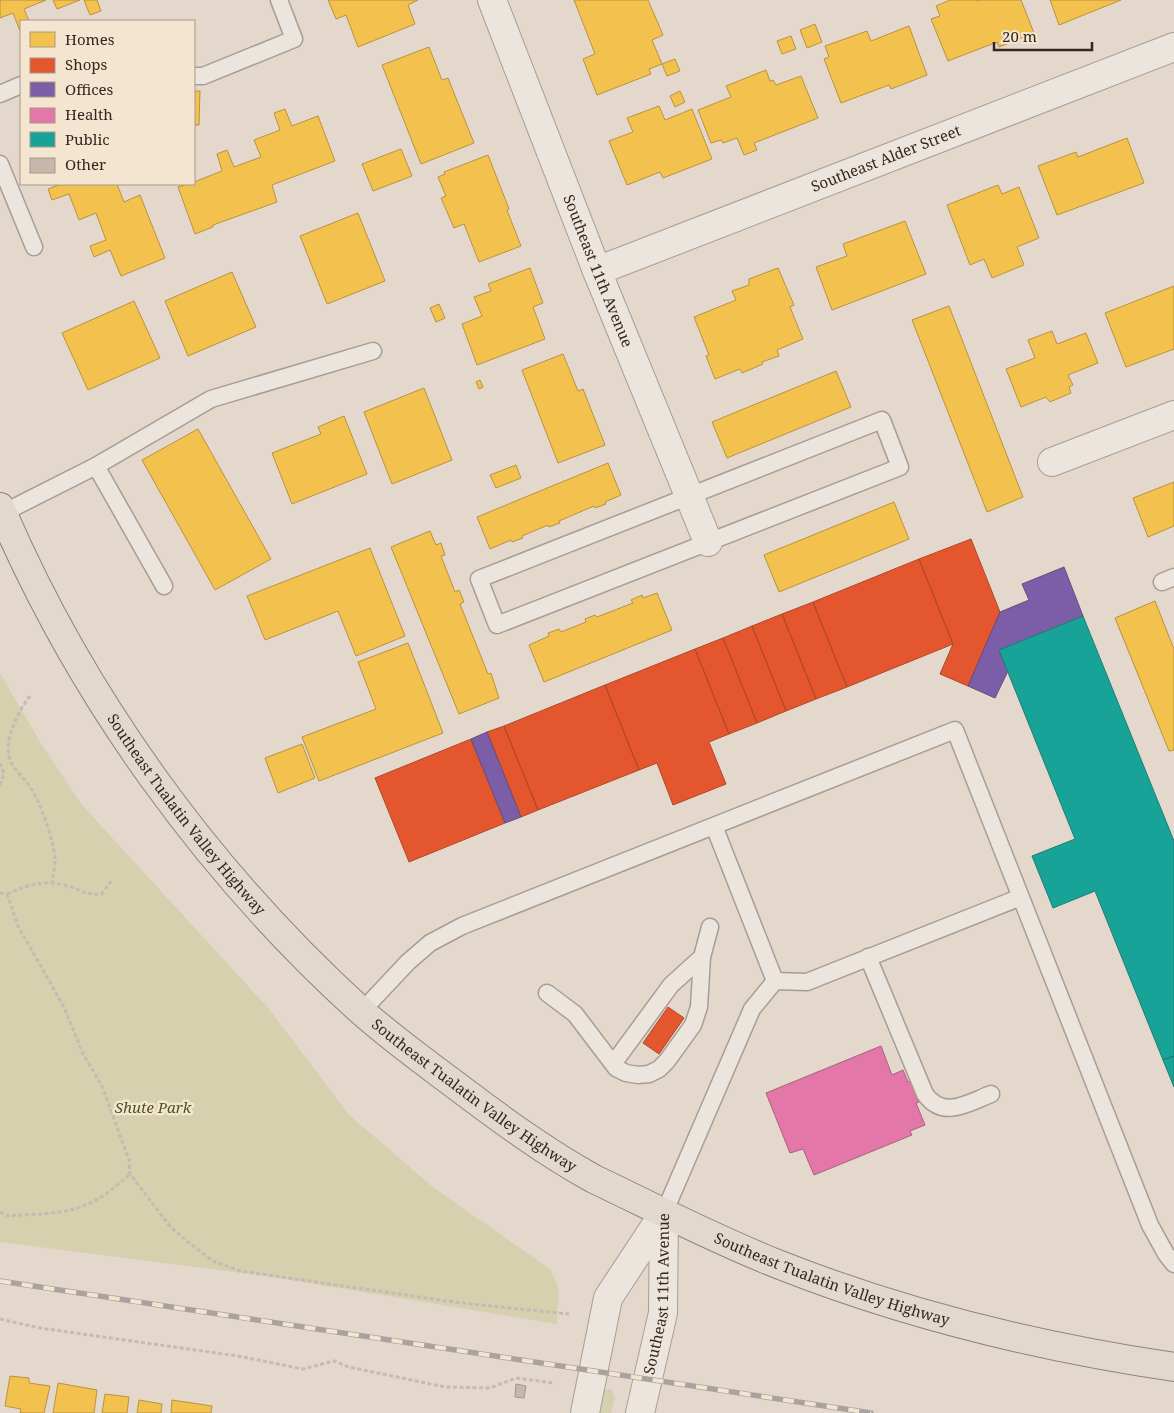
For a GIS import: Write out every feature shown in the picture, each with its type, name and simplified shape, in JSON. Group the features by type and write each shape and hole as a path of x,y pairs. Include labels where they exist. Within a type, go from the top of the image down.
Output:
{"main road":[{"name":"Southeast Tualatin Valley Highway","path":"1,510 33,578 92,686 126,738 190,827 268,918 314,967 397,1041 488,1110 587,1175 779,1265 870,1298 967,1326 1064,1349 1174,1367"}],"street":[{"name":"Southeast 11th Avenue","path":"492,0 597,271 708,542"},
{"name":"Southeast Alder Street","path":"597,271 1174,47"},
{"path":"1052,462 1174,415"},
{"name":"Southeast 11th Avenue","path":"585,1413 608,1298 664,1212"},
{"name":"Southeast 11th Avenue","path":"640,1413 663,1313 664,1212"}],"lane":[{"path":"195,76 203,76 294,39 279,0"},
{"path":"0,94 20,85"},
{"path":"0,164 34,247"},
{"path":"1,510 96,466 211,399 373,351"},
{"path":"882,420 900,467 708,542 497,625 479,579 882,420"},
{"path":"96,466 164,586"},
{"path":"362,1011 408,962 430,943 462,926 955,730 1150,1225 1174,1264"},
{"path":"714,826 775,981"},
{"path":"775,981 807,982 1020,897"},
{"path":"547,993 575,1014 616,1068 638,1076 654,1072 667,1061 693,1025 699,1007 702,957 710,927"},
{"path":"613,1064 671,985 702,957"},
{"path":"868,957 929,1101 936,1106 952,1108 991,1094"},
{"path":"664,1212 752,1009 775,981"}],"path":[{"path":"30,696 15,723 8,742 9,754 11,762 31,788 48,826 55,860 52,883"},
{"path":"0,763 4,774 0,785"},
{"path":"0,893 7,894 30,884 52,883 69,886 88,895 102,894 111,881"},
{"path":"7,894 18,926 64,1007 83,1054 102,1086 129,1160 130,1174 169,1225 184,1239 213,1260 240,1271 461,1303 569,1314"},
{"path":"0,1212 8,1216 71,1210 98,1199 116,1187 130,1174"},
{"path":"0,1320 40,1328 238,1356 303,1369 334,1361 349,1367 445,1387 490,1388 516,1378 553,1383"}],"green space":[{"name":"Shute Park","path":"0,673 42,745 82,805 269,1009 349,1115 434,1188 550,1269 559,1289 557,1324 266,1276 0,1242"},
{"path":"611,1389 615,1398 611,1413 596,1413 601,1391"}],"building: Homes":[{"path":"0,0 46,0 24,9 29,20 20,20 20,31 13,13 0,18"},
{"path":"53,0 80,0 57,9"},
{"path":"84,0 97,0 101,11 90,15"},
{"path":"328,0 418,0 408,5 415,24 358,47 346,15 336,19"},
{"path":"574,0 648,0 663,35 652,40 662,64 649,69 651,74 597,95 583,59 595,54"},
{"path":"950,0 1021,0 1034,33 999,47 997,42 948,61 931,19 940,16 936,6"},
{"path":"1050,0 1121,0 1059,25"},
{"path":"815,24 822,42 807,48 800,30"},
{"path":"909,26 927,75 891,89 889,85 841,103 824,59 829,57 825,46 867,31 871,41"},
{"path":"791,36 796,49 782,54 777,41"},
{"path":"429,47 442,80 448,78 474,143 421,164 382,65"},
{"path":"675,59 680,71 667,76 662,64"},
{"path":"766,70 770,81 773,80 776,85 801,76 818,118 754,143 757,150 744,155 737,138 723,143 721,140 711,143 698,110 731,97 726,86"},
{"path":"195,91 200,91 199,125 195,125"},
{"path":"680,91 685,102 675,107 670,96"},
{"path":"659,106 665,120 692,109 712,159 663,178 660,172 627,185 609,141 633,132 627,118"},
{"path":"285,109 292,126 318,116 335,161 272,185 277,202 213,225 213,227 195,234 178,187 195,185 195,182 222,171 217,154 227,150 234,167 261,157 254,140 280,130 274,113"},
{"path":"1127,138 1144,183 1057,215 1038,166 1076,152 1078,157"},
{"path":"401,149 412,176 373,191 362,164"},
{"path":"488,155 521,246 479,262 464,224 454,228 441,198 446,196 438,177 445,174 444,172"},
{"path":"58,185 117,185 124,202 140,195 165,258 121,276 110,250 94,257 90,246 106,240 96,213 79,220 69,194 52,200 48,189"},
{"path":"998,185 1002,194 1019,187 1039,238 1017,247 1024,265 992,278 984,259 970,265 947,205"},
{"path":"358,213 385,281 327,304 300,236"},
{"path":"905,221 926,274 832,310 816,267 847,256 843,244"},
{"path":"530,268 543,303 533,307 545,339 477,365 462,324 482,316 474,297 491,291 488,284"},
{"path":"778,268 794,305 790,307 803,339 777,350 779,356 762,362 763,364 742,373 740,369 715,379 706,356 709,355 694,317 736,300 732,291 749,285 749,279"},
{"path":"232,272 256,327 188,356 165,301"},
{"path":"1174,286 1174,349 1126,367 1105,313"},
{"path":"134,301 160,358 88,390 62,333"},
{"path":"439,304 445,318 436,322 430,308"},
{"path":"949,306 1023,497 987,512 912,320"},
{"path":"1052,331 1057,344 1086,333 1098,363 1068,375 1073,385 1069,387 1071,393 1050,402 1046,397 1021,407 1006,369 1035,358 1028,340"},
{"path":"563,354 578,391 583,389 605,445 558,463 522,370"},
{"path":"836,371 851,407 727,458 712,422"},
{"path":"480,380 483,387 479,389 476,382"},
{"path":"424,388 452,460 392,484 364,412"},
{"path":"344,416 367,474 292,504 272,453 321,434 318,427"},
{"path":"198,429 271,559 215,590 142,460"},
{"path":"608,463 621,495 605,502 606,504 595,508 594,506 559,521 560,523 549,527 548,525 522,536 523,538 512,542 511,540 490,549 477,517"},
{"path":"516,465 521,478 496,488 490,475"},
{"path":"1174,482 1174,526 1148,537 1133,498"},
{"path":"894,502 909,539 779,592 764,555"},
{"path":"430,531 436,545 441,543 445,555 441,556 455,592 459,590 464,602 460,604 488,674 491,673 499,698 459,714 391,547"},
{"path":"370,548 405,636 356,656 338,611 265,640 247,596"},
{"path":"657,593 672,630 544,682 529,645 549,636 548,633 559,629 561,632 586,622 585,619 595,615 597,617 633,603 631,600 642,595 643,598"},
{"path":"1155,601 1174,649 1174,750 1169,751 1115,618"},
{"path":"408,643 443,733 319,781 302,737 376,709 358,662"},
{"path":"302,744 315,778 278,793 265,758"},
{"path":"10,1376 29,1378 29,1383 50,1386 44,1413 20,1413 21,1409 5,1406"},
{"path":"58,1383 97,1390 94,1413 53,1413"},
{"path":"105,1394 129,1397 127,1413 102,1413"},
{"path":"139,1400 162,1404 161,1413 137,1413"},
{"path":"172,1400 212,1406 211,1413 171,1413"}],"building: Shops":[{"path":"971,539 1000,612 968,686 940,674 953,644 919,559"},
{"path":"919,559 953,644 847,687 813,602"},
{"path":"813,602 847,687 816,699 782,614"},
{"path":"782,614 816,699 786,711 752,626"},
{"path":"752,626 786,711 757,723 723,638"},
{"path":"723,638 757,723 729,734 695,649"},
{"path":"695,649 729,734 709,742 726,784 673,805 657,763 639,770 605,685"},
{"path":"605,685 639,770 538,810 504,726"},
{"path":"504,726 538,810 521,817 487,732"},
{"path":"471,739 505,823 409,862 375,778"},
{"path":"668,1007 684,1018 659,1054 643,1043"}],"building: Offices":[{"path":"1064,567 1083,616 999,650 1008,671 995,698 968,686 1000,612 1029,600 1022,584"},
{"path":"487,732 521,817 505,823 471,739"}],"building: Health":[{"path":"881,1046 892,1075 903,1070 908,1082 911,1081 919,1102 916,1103 925,1125 910,1131 912,1135 814,1175 803,1149 790,1153 766,1093"}],"building: Public":[{"path":"1083,616 1174,841 1174,1056 1163,1060 1095,891 1053,908 1032,856 1075,839 999,650"},
{"path":"1174,1056 1174,1087 1163,1060"}],"building: Other":[{"path":"516,1384 526,1386 524,1398 515,1397"}],"railway":[{"path":"0,1281 871,1413"}]}
